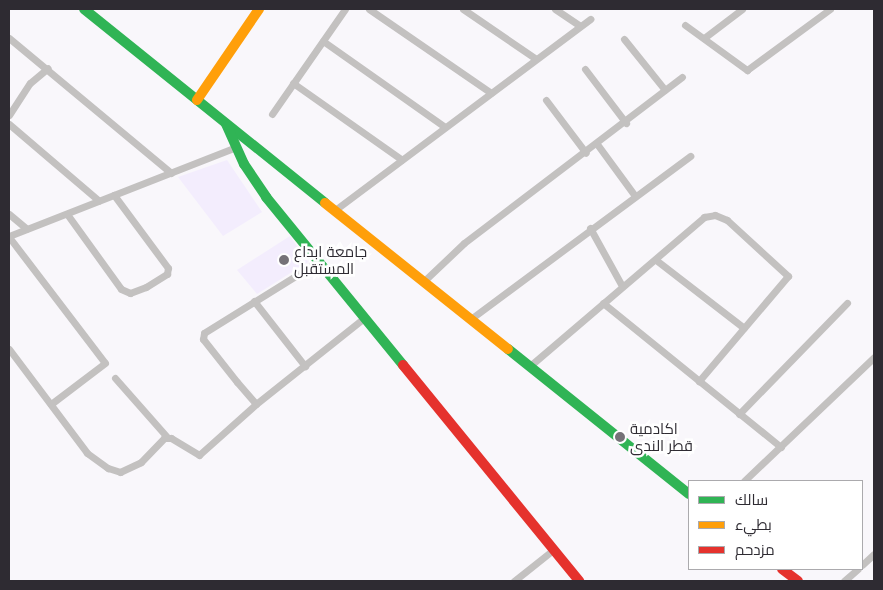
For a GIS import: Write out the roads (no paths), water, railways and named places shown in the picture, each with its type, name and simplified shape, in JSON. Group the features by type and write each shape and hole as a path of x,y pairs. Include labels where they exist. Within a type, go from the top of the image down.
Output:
{"main road":[{"path":"84,9 531,365 688,493"},
{"path":"197,100 260,9"},
{"path":"225,123 236,147 262,192 579,581"},
{"path":"783,570 798,581"}],"street":[{"path":"272,114 345,9"},
{"path":"369,9 491,93"},
{"path":"463,9 536,60"},
{"path":"555,9 580,26"},
{"path":"704,38 742,9"},
{"path":"685,25 747,70 830,9"},
{"path":"336,210 590,19"},
{"path":"9,38 48,68 171,173"},
{"path":"624,39 665,90"},
{"path":"323,41 445,127"},
{"path":"9,115 30,83 48,68"},
{"path":"586,69 626,122"},
{"path":"424,281 464,243 586,153 682,77"},
{"path":"293,83 402,160"},
{"path":"546,100 586,153"},
{"path":"9,124 99,201"},
{"path":"597,144 634,196"},
{"path":"51,404 105,363 9,236 236,147"},
{"path":"472,318 590,228 690,156"},
{"path":"67,214 120,289 130,293 146,287 167,274 168,268 114,195"},
{"path":"9,214 27,229"},
{"path":"531,365 704,217 715,215 727,220 788,276 700,381"},
{"path":"590,228 622,286"},
{"path":"656,260 744,328"},
{"path":"256,404 203,336 254,301 318,262"},
{"path":"254,301 305,366"},
{"path":"603,302 739,414 781,446"},
{"path":"739,414 848,303"},
{"path":"115,378 168,437 199,455 256,404 364,318"},
{"path":"9,349 87,453 108,468 120,472 134,467 168,437"},
{"path":"745,480 874,357"},
{"path":"514,581 553,550"},
{"path":"863,565 874,554"},
{"path":"844,581 857,570"}],"place":[{"name":"جامعة ابداع المستقبل","path":"284,260"},
{"name":"اكادمية قطر الندى","path":"620,437"}]}
